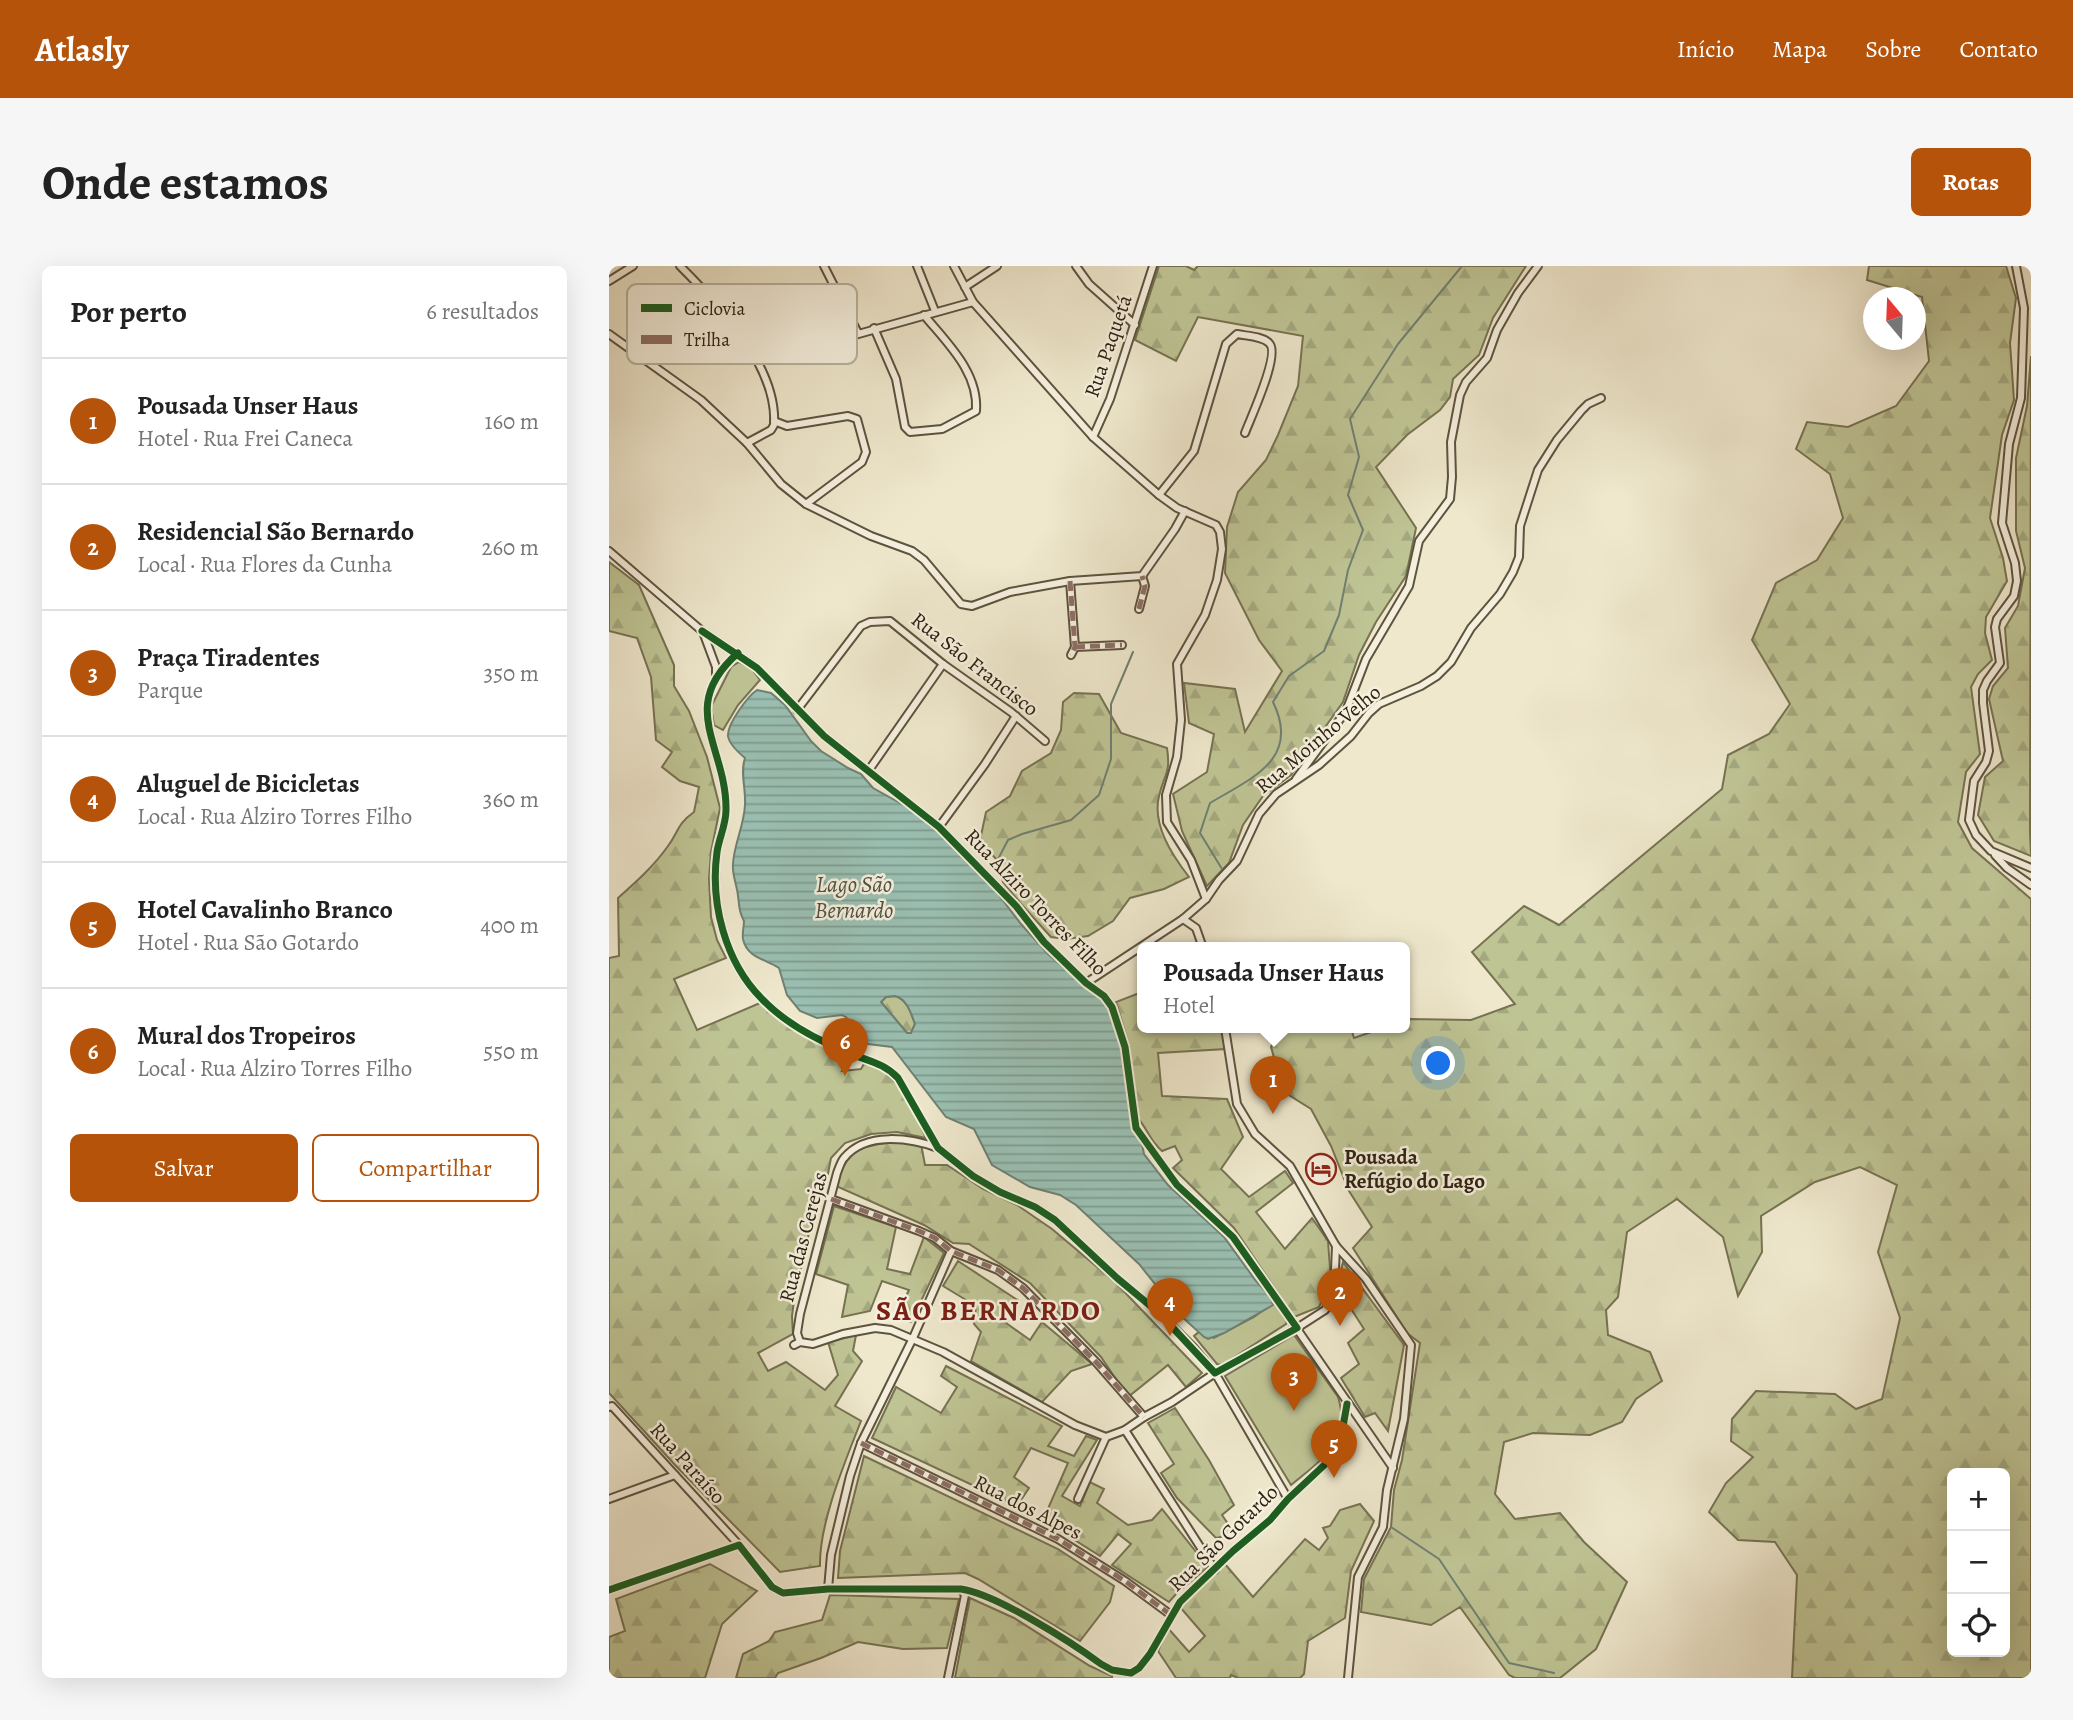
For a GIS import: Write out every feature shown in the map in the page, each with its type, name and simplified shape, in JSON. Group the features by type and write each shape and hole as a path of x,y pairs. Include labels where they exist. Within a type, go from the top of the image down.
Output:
{"street":[{"path":"609,281 633,266"},
{"path":"680,266 698,284"},
{"path":"824,266 833,284"},
{"path":"917,266 935,311"},
{"path":"954,266 974,302 1093,437 1159,495 1216,525 1220,532 1223,549 1217,580 1205,615 1177,664 1181,720 1177,757 1166,795 1167,822 1191,860 1206,899"},
{"path":"965,287 997,266"},
{"path":"1076,266 1089,284 1135,325"},
{"name":"Rua Paquetá","path":"1093,437 1110,398 1153,266"},
{"path":"1295,780 1346,710 1366,659 1409,586 1419,541 1450,499 1453,478 1453,428 1460,395 1466,382 1487,358 1497,330 1518,293 1538,266"},
{"path":"2016,266 2024,308 2021,398 2009,444 2002,523 2015,563 2016,589 1995,627 2000,663 1986,681 1983,696 1988,757 1974,781 1969,816 1971,828 1991,851 2007,868 2031,885"},
{"path":"857,333 974,302"},
{"path":"874,328 896,379 905,427 910,432 943,429 976,411 977,400 959,359 924,315"},
{"path":"609,334 627,347"},
{"path":"1159,495 1194,451 1226,344 1237,334 1266,340 1272,345 1273,351 1268,374 1245,433"},
{"path":"651,364 701,400 747,443 781,484 806,504 871,536 912,551 924,560 961,604 972,606 1010,592 1070,581 1142,576"},
{"path":"747,443 771,430 774,421 765,379 757,364"},
{"name":"Rua Moinho Velho","path":"1148,942 1183,919 1206,899 1237,861 1259,814 1276,794 1311,772 1327,758 1351,736 1375,707 1421,686 1437,676 1451,662 1471,628 1500,594 1513,572 1519,557 1523,510 1538,470 1557,440 1581,411 1601,398"},
{"path":"774,421 787,426 848,416 857,419 866,452 862,462 806,504"},
{"path":"1142,576 1185,511"},
{"name":"Rua Alziro Torres Filho","path":"609,551 702,631 757,668 824,736 939,827 1016,906 1044,942 1104,996 1112,1007 1126,1056 1136,1128 1177,1185 1233,1237 1392,1468"},
{"path":"1139,609 1145,586 1142,576"},
{"path":"1070,581 1075,647 1071,655"},
{"name":"Rua São Francisco","path":"797,710 861,626 870,622 890,621 1045,741"},
{"path":"702,631 716,667 716,678"},
{"path":"1075,647 1122,645"},
{"path":"738,653 716,678 706,703 708,724 724,785 726,811 717,851 716,881 720,918 733,957 751,988 778,1014 841,1050 890,1069 898,1078 938,1148 973,1176 1000,1192 1035,1206 1055,1220 1159,1313 1215,1373 1220,1386 1288,1499"},
{"path":"869,770 943,664"},
{"path":"939,827 1016,716"},
{"path":"1991,851 2031,868"},
{"path":"1183,919 1196,928 1201,942"},
{"name":"Rua Moinho Velho","path":"1087,983 1137,950"},
{"path":"1227,1033 1237,1104 1255,1134 1290,1166 1336,1246 1366,1279 1411,1345 1404,1419 1392,1468 1383,1527 1358,1577 1347,1678"},
{"name":"Rua das Cerejas","path":"913,1338 891,1330 875,1328 843,1334 813,1344 797,1343 797,1333 844,1158 856,1148 875,1141 920,1141 938,1148"},
{"path":"831,1199 919,1231 935,1238 951,1251 998,1270 1023,1288 1096,1362 1144,1417"},
{"path":"913,1338 1075,1425 1105,1437 1125,1430 1215,1373 1325,1310 1334,1294 1336,1246"},
{"path":"828,1589 831,1555 861,1443 913,1338 951,1251"},
{"name":"Rua São Gotardo","path":"739,1545 772,1587 783,1593 828,1589 976,1591 1006,1606 1101,1664 1125,1673 1135,1671 1146,1660 1180,1602 1270,1520 1339,1449 1347,1404"},
{"name":"Rua Paraíso","path":"611,1406 739,1545"},
{"path":"1125,1430 1215,1570"},
{"path":"1078,1499 1105,1437"},
{"name":"Rua dos Alpes","path":"861,1443 1058,1539 1125,1581 1171,1615"},
{"path":"609,1499 675,1475"},
{"path":"609,1590 739,1545"},
{"path":"948,1678 965,1595 961,1589"}],"green space":[{"path":"1159,266 1186,266 1194,270 1198,266 1526,266 1493,318 1479,355 1453,379 1450,397 1440,410 1407,435 1376,467 1416,528 1406,576 1376,622 1359,655 1343,702 1291,775 1263,796 1243,825 1229,863 1207,886 1182,831 1173,794 1207,772 1214,734 1189,723 1184,683 1235,689 1245,732 1282,671 1259,640 1225,573 1227,527 1238,492 1266,460 1298,386 1303,336 1198,317 1176,361 1135,340"},
{"path":"1869,266 2006,266 2016,298 2010,343 2014,400 2002,435 1990,518 2003,558 2007,581 1986,617 1985,633 1992,660 1978,674 1971,687 1980,754 1966,772 1958,822 1972,848 2031,899 2031,1678 1792,1678 1797,1575 1775,1542 1738,1540 1709,1512 1726,1483 1753,1457 1731,1441 1732,1419 1756,1391 1835,1394 1856,1409 1882,1399 1900,1318 1878,1252 1897,1185 1860,1167 1815,1182 1761,1216 1762,1252 1738,1296 1723,1237 1677,1199 1627,1232 1618,1297 1606,1310 1608,1335 1650,1352 1662,1381 1636,1399 1622,1422 1590,1435 1533,1433 1504,1442 1495,1494 1515,1519 1560,1513 1584,1542 1627,1582 1596,1649 1560,1678 1515,1678 1509,1675 1460,1607 1431,1625 1361,1612 1364,1579 1391,1527 1394,1490 1402,1460 1420,1343 1407,1333 1353,1248 1372,1227 1349,1191 1331,1146 1311,1109 1284,1092 1271,1047 1277,1033 1352,1033 1354,1038 1368,1033 1410,1033 1410,1019 1471,1020 1515,1004 1472,952 1524,906 1559,925 1722,789 1728,755 1769,734 1790,704 1752,640 1776,583 1817,560 1843,518 1830,474 1796,449 1807,422 1848,427 1896,406 1929,361 1926,287 1890,287 1867,280"},
{"path":"2031,356 2031,856 1994,841 1978,815 1985,777 2003,761 1989,699 1993,686 2008,668 2005,628 2018,606 2025,568 2016,531 2016,458 2027,406"},
{"path":"609,562 639,585 674,665 674,686 689,711 707,757 720,808 711,852 709,879 711,917 717,940 726,958 674,979 697,1030 760,1003 847,1061 842,1071 861,1069 865,1062 887,1074 903,1093 926,1138 897,1132 871,1134 845,1143 831,1158 828,1174 819,1190 795,1293 793,1334 758,1353 768,1371 786,1362 825,1390 838,1375 828,1342 856,1335 853,1351 862,1361 835,1406 861,1421 828,1512 820,1566 780,1572 609,1393 609,958 619,956 618,898 657,860 681,824 694,812 699,787 680,781 662,767 672,752 656,740 651,677 637,638 609,631"},
{"path":"739,662 751,668 760,680 738,705 723,730 714,725 711,707 731,667"},
{"path":"1074,693 1099,694 1121,733 1167,748 1168,769 1159,796 1158,818 1170,849 1189,877 1164,889 1130,898 1113,921 1088,936 1066,939 1051,937 1003,882 998,861 985,847 979,845 986,812 1010,796 1022,771 1051,753 1061,730 1063,702"},
{"path":"1137,994 1137,1033 1222,1033 1226,1049 1158,1053 1162,1096 1227,1099 1243,1137 1221,1169 1249,1197 1285,1171 1293,1183 1256,1212 1285,1249 1312,1218 1328,1241 1331,1282 1319,1307 1294,1317 1234,1228 1173,1168 1182,1160 1175,1146 1162,1151 1154,1143 1137,1117 1129,1045 1116,1002"},
{"path":"895,996 906,1003 910,1011 915,1024 911,1033 907,1033 881,1002 886,997"},
{"path":"898,1142 921,1144 925,1165 947,1165 983,1189 1017,1205 1052,1229 1115,1282 1202,1373 1186,1387 1168,1365 1128,1397 1101,1357 1030,1283 969,1244 953,1243 924,1225 836,1186 845,1164 857,1151 874,1145"},
{"path":"834,1206 896,1227 887,1269 910,1274 924,1237 944,1253 911,1322 896,1317 909,1290 882,1281 870,1311 842,1317 848,1285 816,1274"},
{"path":"958,1261 1019,1301 1006,1323 1030,1340 1042,1322 1092,1364 1071,1371 1042,1402 971,1361 981,1332 974,1324 976,1306 943,1286"},
{"path":"1343,1262 1404,1345 1388,1431 1375,1413 1365,1417 1341,1378 1359,1364 1348,1343 1364,1329 1338,1283"},
{"path":"1275,1302 1287,1320 1286,1324 1222,1365 1217,1364 1194,1336 1200,1331 1214,1338 1254,1317"},
{"path":"1294,1335 1338,1397 1341,1426 1337,1438 1323,1458 1291,1485 1225,1376"},
{"path":"946,1366 1062,1426 1048,1446 1074,1456 1086,1436 1097,1440 1062,1496 1080,1506 1090,1482 1104,1489 1097,1503 1128,1525 1152,1520 1162,1509 1208,1567 1169,1602 1112,1565 1131,1544 1118,1534 1100,1556 1043,1520 1068,1463 1031,1448 1014,1477 1029,1488 1017,1506 872,1438 896,1387 941,1413 957,1387 941,1376"},
{"path":"1175,1408 1234,1505 1222,1515 1235,1534 1216,1538 1177,1498 1161,1473 1174,1464 1148,1423"},
{"path":"864,1456 1058,1549 1114,1586 1110,1602 1080,1641 965,1573 838,1578 840,1551"},
{"path":"1360,1504 1374,1521 1351,1571 1345,1618 1308,1641 1304,1674 1300,1678 1238,1678 1231,1675 1230,1678 1176,1678 1158,1651 1168,1628 1189,1652 1205,1636 1180,1607 1225,1564 1253,1597 1305,1539 1319,1550 1328,1538 1323,1528 1330,1526 1340,1510"},
{"path":"710,1564 757,1591 722,1624 705,1678 609,1678 609,1637 625,1631 616,1599"},
{"path":"830,1595 959,1599 947,1648 903,1649 858,1642 778,1673 775,1678 736,1678 743,1654 769,1641 775,1632 822,1620"},
{"path":"970,1598 1014,1618 1112,1678 955,1678"}],"water":[{"name":"Lago São Bernardo","path":"757,690 771,693 785,705 821,751 861,774 873,788 918,813 947,838 985,877 1048,954 1065,969 1085,979 1110,1007 1119,1029 1144,1154 1168,1185 1224,1237 1271,1297 1273,1305 1224,1333 1208,1339 1204,1337 1179,1314 1139,1264 1076,1205 1060,1195 1030,1187 992,1165 974,1129 946,1117 892,1047 868,1044 857,1036 842,1015 817,1018 800,1011 787,995 779,968 748,950 743,939 744,921 733,868 744,813 745,758 732,745 728,736 734,718","holes":["886,997 899,998 908,1007 915,1024 911,1033 907,1033 881,1002"]}],"waterway":[{"path":"1222,869 1200,833 1210,803 1256,775 1268,764 1281,738 1280,722 1273,702 1289,676 1324,651 1339,615 1348,570 1363,530 1348,495 1359,457 1350,419 1398,344 1462,266"},
{"path":"995,865 1008,840 1071,820 1099,795 1111,759 1111,704 1133,652"},
{"path":"847,1061 862,1040"},
{"path":"1391,1527 1439,1559 1509,1663 1554,1673"}],"marked path":[{"path":"1139,609 1145,586 1142,576"},
{"path":"1070,581 1075,647 1071,655"},
{"path":"1075,647 1122,645"},
{"path":"831,1199 919,1231 935,1238 951,1251 998,1270 1023,1288 1096,1362 1144,1417"},
{"path":"861,1443 1058,1539 1125,1581 1171,1615"}],"cycle path":[{"path":"702,631 757,668 824,736 939,827 1016,906 1044,942 1086,983 1104,996 1112,1007 1125,1047 1136,1128 1177,1185 1233,1237 1297,1328 1215,1373 1159,1313 1055,1220 973,1176 938,1148 898,1078 880,1065 801,1030 780,1015 749,984 730,950 718,911 715,871 726,810 724,787 707,710 710,691 720,673 738,653"},
{"path":"609,1590 739,1545 772,1587 783,1593 828,1589 961,1589 1013,1609 1112,1670 1131,1673 1139,1668 1150,1654 1180,1602 1270,1520 1288,1499 1335,1455 1339,1449 1347,1404"}],"place":[{"name":"Mural dos Tropeiros","path":"845,1076"},
{"name":"Pousada Unser Haus","path":"1273,1114"},
{"name":"Pousada Refúgio do Lago","path":"1321,1169"},
{"name":"Residencial São Bernardo","path":"1340,1326"},
{"name":"Aluguel de Bicicletas","path":"1170,1336"},
{"name":"Praça Tiradentes","path":"1294,1411"},
{"name":"Hotel Cavalinho Branco","path":"1334,1478"}],"district":[{"name":"SÃO BERNARDO","path":"989,1310"}]}
